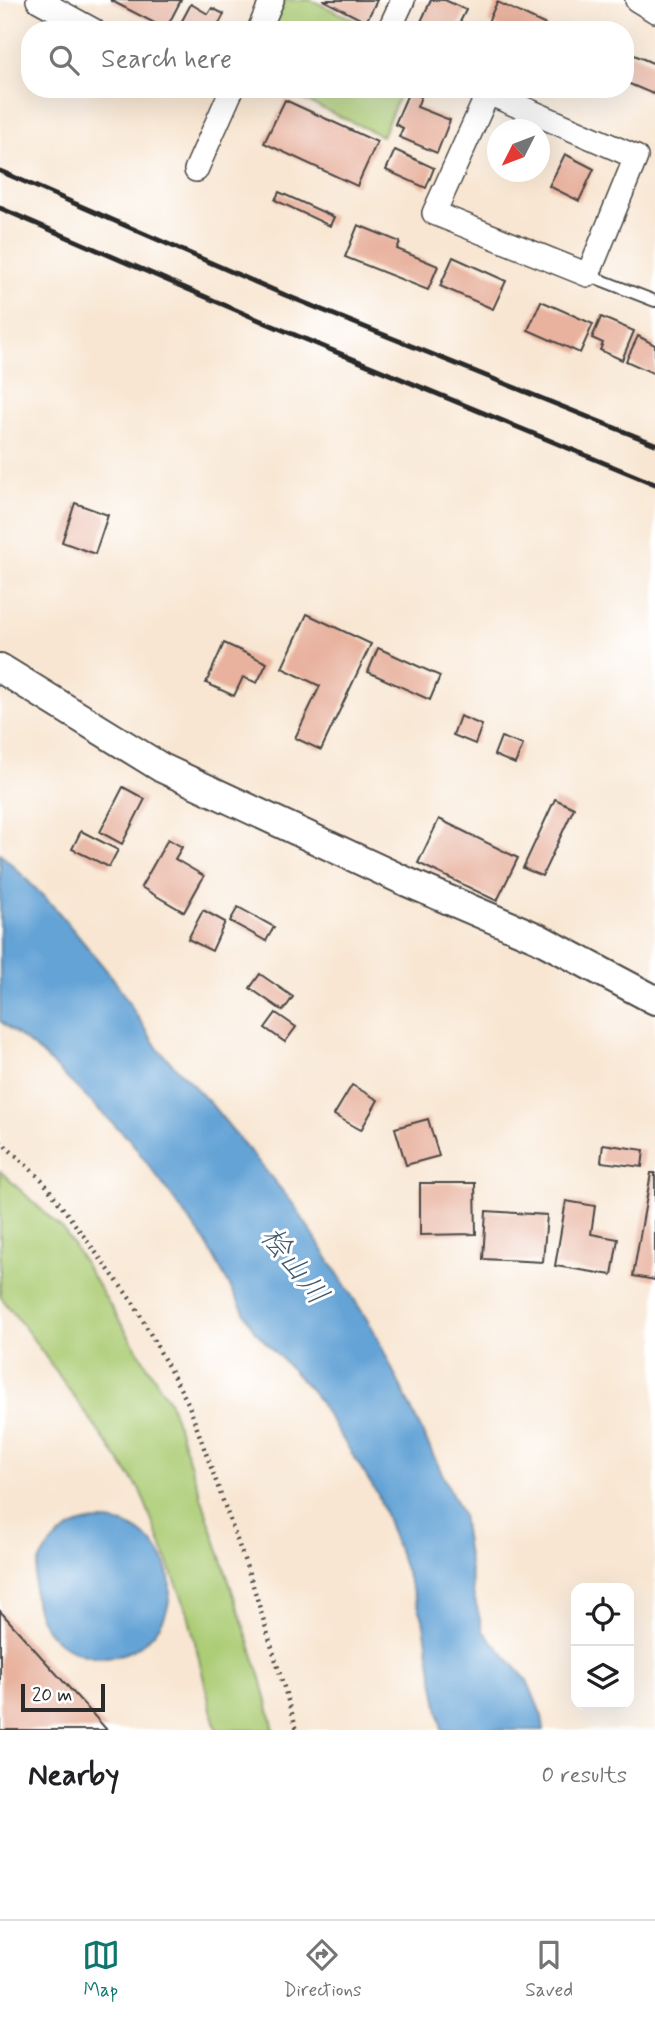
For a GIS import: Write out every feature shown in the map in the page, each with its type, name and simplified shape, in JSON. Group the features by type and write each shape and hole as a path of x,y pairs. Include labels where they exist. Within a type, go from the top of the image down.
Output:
{"street":[{"path":"38,0 76,21"},
{"path":"393,21 403,0"},
{"path":"637,0 655,11"},
{"path":"262,21 269,1"},
{"path":"196,170 228,98"},
{"path":"481,98 434,213 589,275 636,156 500,98"},
{"path":"0,668 162,768 407,882 538,938 655,1000"}],"lane":[{"path":"589,275 655,301"}],"path":[{"path":"0,1141 42,1180 134,1304 188,1403 251,1579 297,1730"}],"green space":[{"path":"285,0 311,0 356,21 275,21"},
{"path":"300,98 398,98 382,136"},
{"path":"0,1171 65,1232 170,1403 261,1678 274,1730 216,1730 188,1613 140,1490 0,1296"}],"water":[{"name":"桧山川","path":"0,853 55,908 113,978 158,1049 211,1104 294,1205 373,1329 462,1515 473,1592 483,1631 527,1680 542,1716 544,1730 442,1730 423,1619 378,1495 313,1392 254,1330 206,1243 130,1140 42,1054 0,1021"},
{"path":"102,1521 128,1527 150,1541 164,1563 170,1589 164,1615 150,1637 128,1651 102,1657 76,1651 54,1637 40,1615 34,1589 40,1563 54,1541 76,1527"}],"building":[{"path":"110,0 181,0 170,21 151,21"},
{"path":"323,0 377,0 364,21"},
{"path":"431,0 445,0 466,10 460,21 421,21"},
{"path":"497,2 537,21 488,21"},
{"path":"191,4 208,14 212,8 224,14 220,21 182,21"},
{"path":"634,55 655,64 653,94 634,86"},
{"path":"406,98 420,98 417,107 450,120 437,153 399,137 403,128 395,124"},
{"path":"285,100 377,142 357,186 264,143"},
{"path":"395,150 434,168 426,188 386,170"},
{"path":"565,154 594,169 579,201 549,186"},
{"path":"279,192 334,217 330,226 275,200"},
{"path":"358,225 400,242 397,249 438,266 428,290 345,257"},
{"path":"453,257 506,281 493,309 440,286"},
{"path":"541,301 593,324 580,353 528,330"},
{"path":"601,317 634,331 622,360 600,350 603,343 592,338"},
{"path":"638,336 655,345 655,374 626,361"},
{"path":"75,503 108,515 95,554 62,542"},
{"path":"307,614 371,644 321,750 295,738 320,686 282,668"},
{"path":"224,643 267,663 257,683 243,677 234,696 206,683"},
{"path":"378,648 440,676 430,700 368,672"},
{"path":"460,716 482,725 475,744 453,735"},
{"path":"501,737 523,745 515,764 494,755"},
{"path":"123,787 145,799 122,844 100,832"},
{"path":"555,799 574,808 542,876 523,868"},
{"path":"439,819 518,858 497,901 418,863"},
{"path":"81,831 118,850 109,867 72,849"},
{"path":"168,839 182,847 175,859 204,876 184,912 141,887"},
{"path":"238,907 274,927 266,941 230,921"},
{"path":"203,910 225,922 212,951 188,939"},
{"path":"260,974 293,997 283,1011 250,988"},
{"path":"276,1013 296,1027 285,1042 265,1028"},
{"path":"352,1085 378,1100 361,1130 334,1115"},
{"path":"428,1119 439,1156 406,1165 395,1128"},
{"path":"603,1144 644,1150 642,1167 601,1162"},
{"path":"651,1173 655,1173 655,1280 633,1276"},
{"path":"420,1183 475,1183 476,1234 420,1235"},
{"path":"566,1201 595,1206 591,1234 618,1239 612,1275 555,1266"},
{"path":"486,1211 547,1215 543,1262 483,1259"},
{"path":"0,1611 107,1730 0,1730"}],"railway":[{"path":"0,171 285,295 655,444"},
{"path":"0,208 266,323 655,484"}]}
